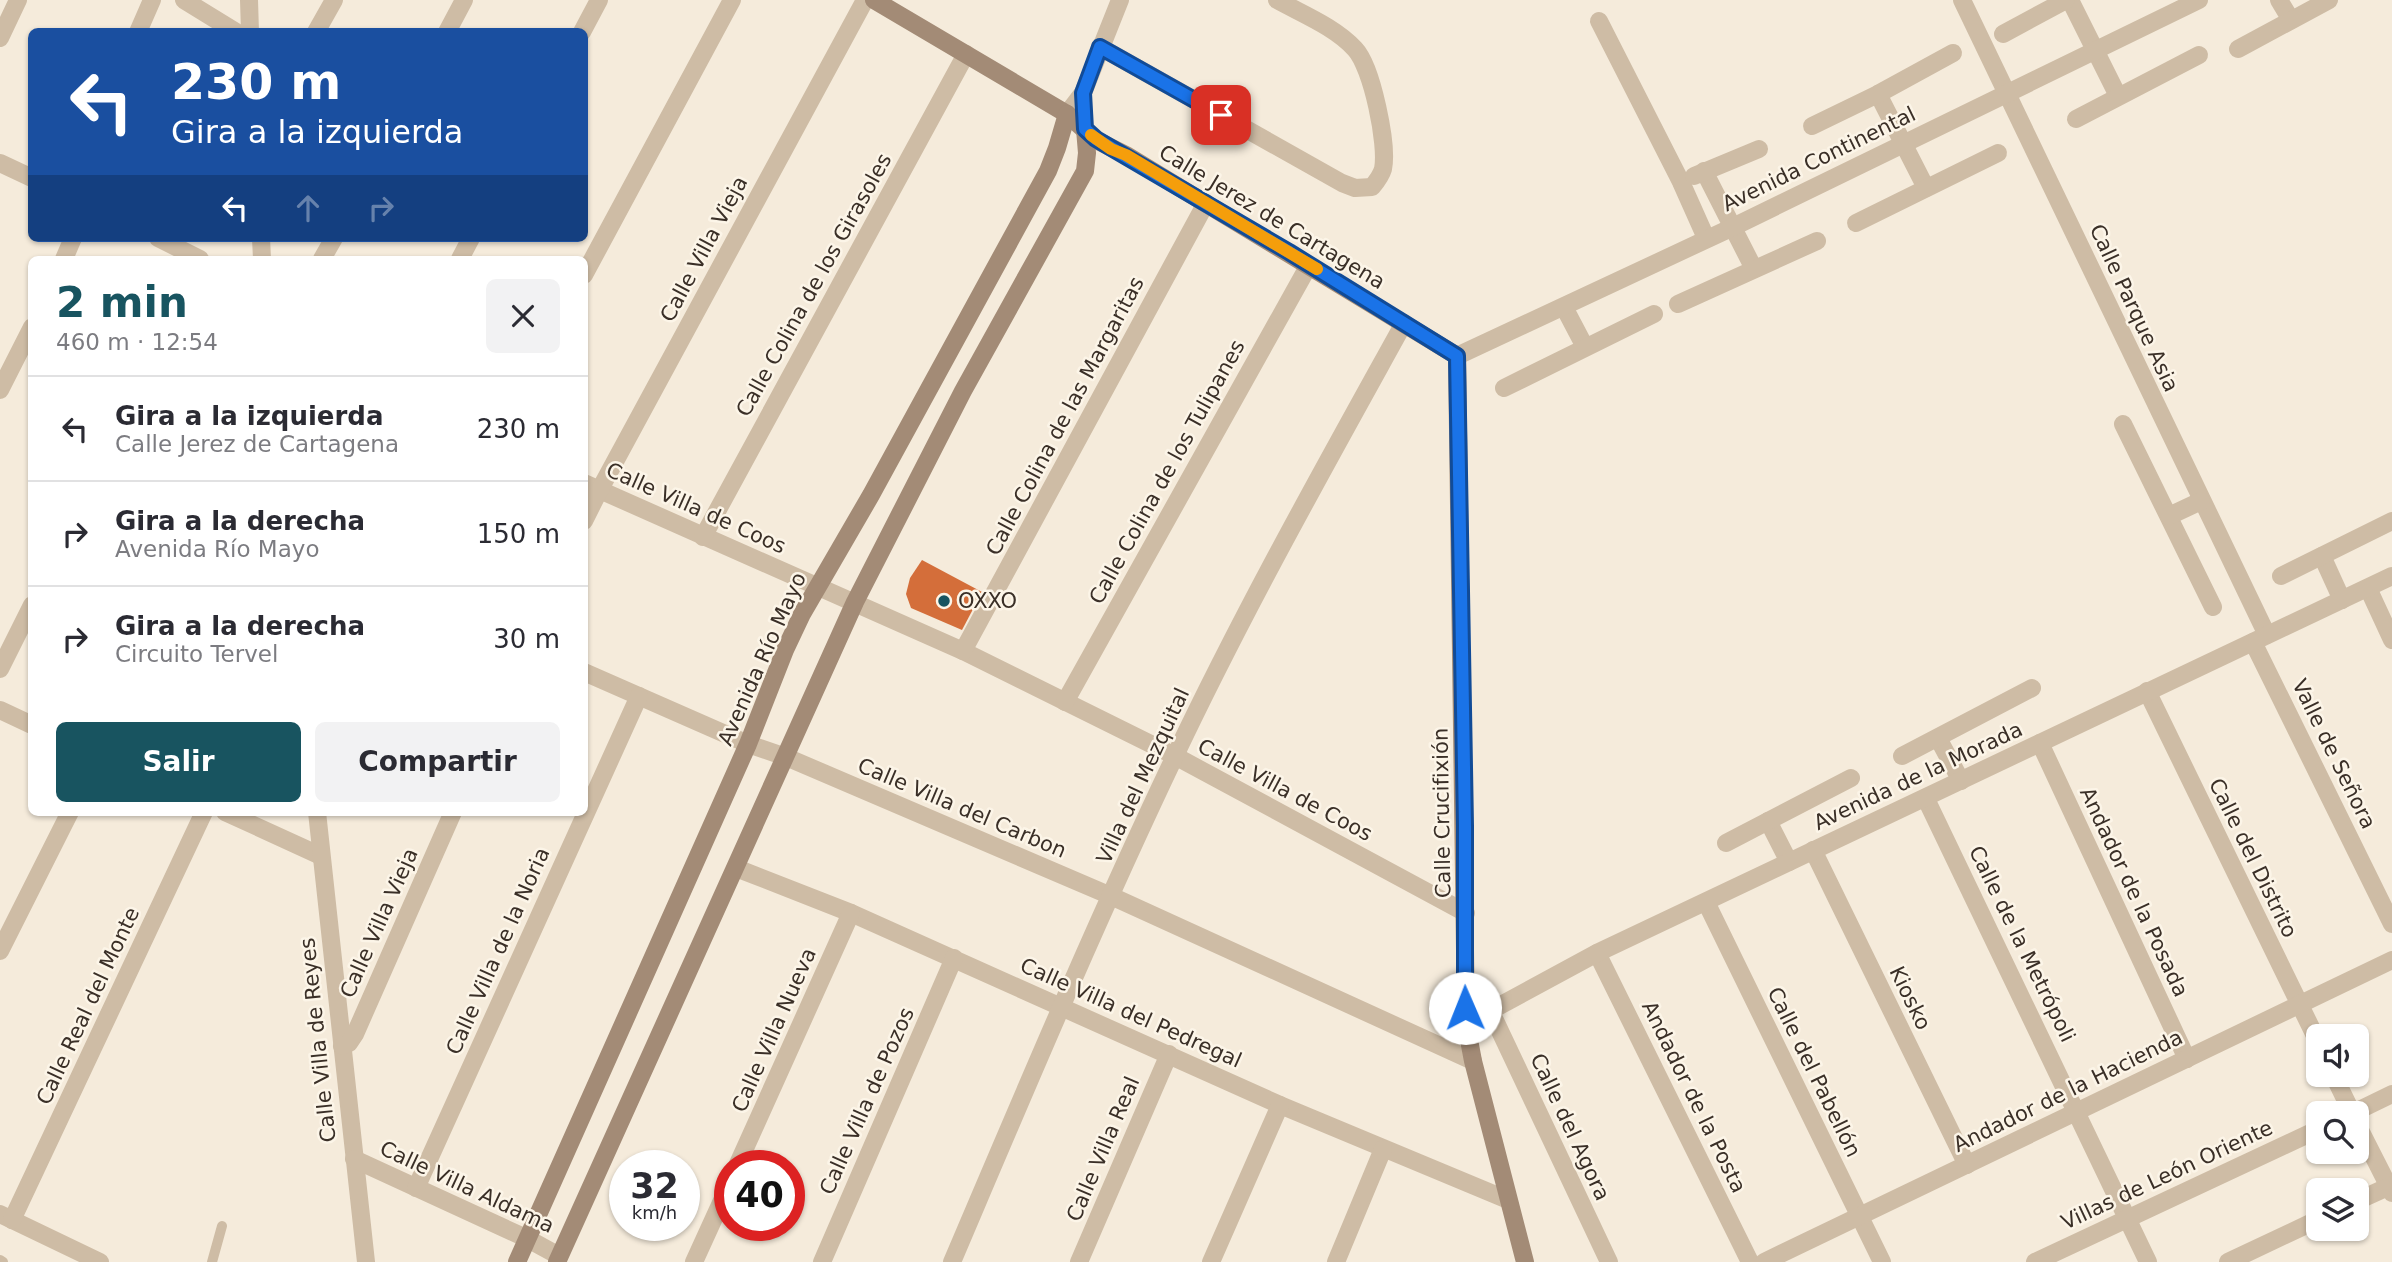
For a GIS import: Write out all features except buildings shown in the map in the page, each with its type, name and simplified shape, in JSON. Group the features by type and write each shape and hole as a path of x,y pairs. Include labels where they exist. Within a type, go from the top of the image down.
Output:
{"street":[{"path":"0,38 18,0"},
{"path":"140,28 152,0"},
{"path":"184,0 230,28"},
{"path":"249,0 250,28"},
{"path":"318,28 334,0"},
{"path":"449,28 464,0"},
{"path":"584,28 599,0"},
{"path":"588,268 732,0"},
{"name":"Calle Villa Vieja","path":"592,487 865,0"},
{"name":"Calle Jerez de Cartagena","path":"874,0 1067,114 1111,149 1126,155 1457,356"},
{"name":"Avenida Río Mayo","path":"517,1262 748,744 786,650 817,586 871,495 1048,171 1067,114 1083,93 1120,0"},
{"path":"1100,47 1342,183 1355,188 1372,187 1379,180 1384,157 1374,92 1365,63 1345,40 1277,0"},
{"name":"Calle Parque Asia","path":"1962,0 2201,501 2260,638"},
{"path":"2003,34 2068,0 2118,96"},
{"name":"Avenida Continental","path":"1457,356 1731,228 2199,0"},
{"path":"2279,0 2291,20"},
{"path":"2238,49 2329,0"},
{"path":"1599,21 1681,182 1706,238"},
{"path":"1812,126 1953,53"},
{"name":"Calle Colina de los Girasoles","path":"703,537 966,54"},
{"path":"2076,119 2199,55"},
{"name":"Avenida Río Mayo","path":"558,1259 855,602 963,391 1085,171 1087,153 1083,93"},
{"path":"1878,94 1926,188"},
{"path":"1681,182 1759,149"},
{"path":"1856,223 1998,153"},
{"path":"0,163 28,176"},
{"path":"1704,172 1754,269"},
{"name":"Calle Colina de las Margaritas","path":"963,651 1206,203"},
{"path":"1678,304 1817,241"},
{"name":"Calle Colina de los Tulipanes","path":"1065,702 1309,265"},
{"path":"1564,307 1585,347"},
{"path":"1504,388 1654,314"},
{"name":"Villa del Mezquital","path":"952,1262 1060,1008 1175,756 1281,548 1404,323"},
{"path":"0,390 28,335"},
{"name":"Calle Crucifixión","path":"1457,356 1466,1024 1473,1061 1525,1262"},
{"path":"2123,424 2213,607"},
{"name":"Calle Villa de Coos","path":"592,487 963,651 1175,756 1466,913"},
{"path":"2169,516 2201,501"},
{"path":"2281,576 2392,521"},
{"path":"2322,556 2342,600"},
{"name":"Avenida de la Morada","path":"1466,1024 1597,953 2392,576"},
{"path":"2368,588 2392,640"},
{"path":"0,670 28,613"},
{"name":"Valle de Señora","path":"2260,638 2392,924"},
{"name":"Calle Villa del Carbon","path":"588,674 1111,896 1473,1061"},
{"path":"1902,756 2032,688"},
{"name":"Calle del Distrito","path":"2147,691 2309,1024"},
{"name":"Calle Villa de la Noria","path":"588,809 639,696"},
{"path":"0,710 28,723"},
{"path":"1938,738 1961,781"},
{"name":"Andador de la Posada","path":"2040,743 2187,1059"},
{"path":"1726,843 1851,778"},
{"name":"Calle de la Metrópoli","path":"1926,799 2078,1111 2148,1262"},
{"path":"0,951 68,816"},
{"name":"Calle Real del Monte","path":"6,1217 202,816"},
{"path":"234,816 321,856"},
{"name":"Calle Villa de Reyes","path":"317,816 366,1262"},
{"name":"Calle Villa Vieja","path":"342,1046 349,1043 355,1034 451,816"},
{"name":"Calle Villa de la Noria","path":"416,1188 585,816"},
{"path":"1768,821 1789,862"},
{"name":"Kiosko","path":"1813,850 1967,1165"},
{"name":"Calle Villa del Pedregal","path":"736,868 851,913 1280,1105 1508,1200"},
{"name":"Calle del Pabellón","path":"1706,902 1882,1262"},
{"name":"Calle Villa Nueva","path":"744,1150 851,913"},
{"name":"Andador de la Posta","path":"1597,953 1750,1262"},
{"name":"Calle Villa de Pozos","path":"822,1262 954,958"},
{"name":"Andador de la Hacienda","path":"1763,1262 2392,960"},
{"name":"Calle del Agora","path":"1491,1012 1609,1262"},
{"name":"Calle Villa Real","path":"1079,1262 1168,1054"},
{"path":"2369,1105 2392,1094"},
{"path":"1211,1262 1280,1105"},
{"name":"Villas de León Oriente","path":"2035,1262 2306,1135"},
{"path":"2369,1147 2391,1188 2369,1196"},
{"path":"1336,1262 1383,1149"},
{"name":"Calle Villa Aldama","path":"354,1159 527,1239 558,1259"},
{"path":"6,1217 90,1261"},
{"path":"694,1262 714,1218"},
{"path":"2228,1262 2306,1225"}],"lane":[{"path":"212,1262 222,1226"}],"slow traffic":[{"path":"1091,135 1317,269"}],"place":[{"name":"OXXO","path":"944,601"}],"route":[{"path":"1221,115 1100,47 1083,93 1085,129 1096,139 1289,252 1457,356 1465,826 1465,1008"}]}
